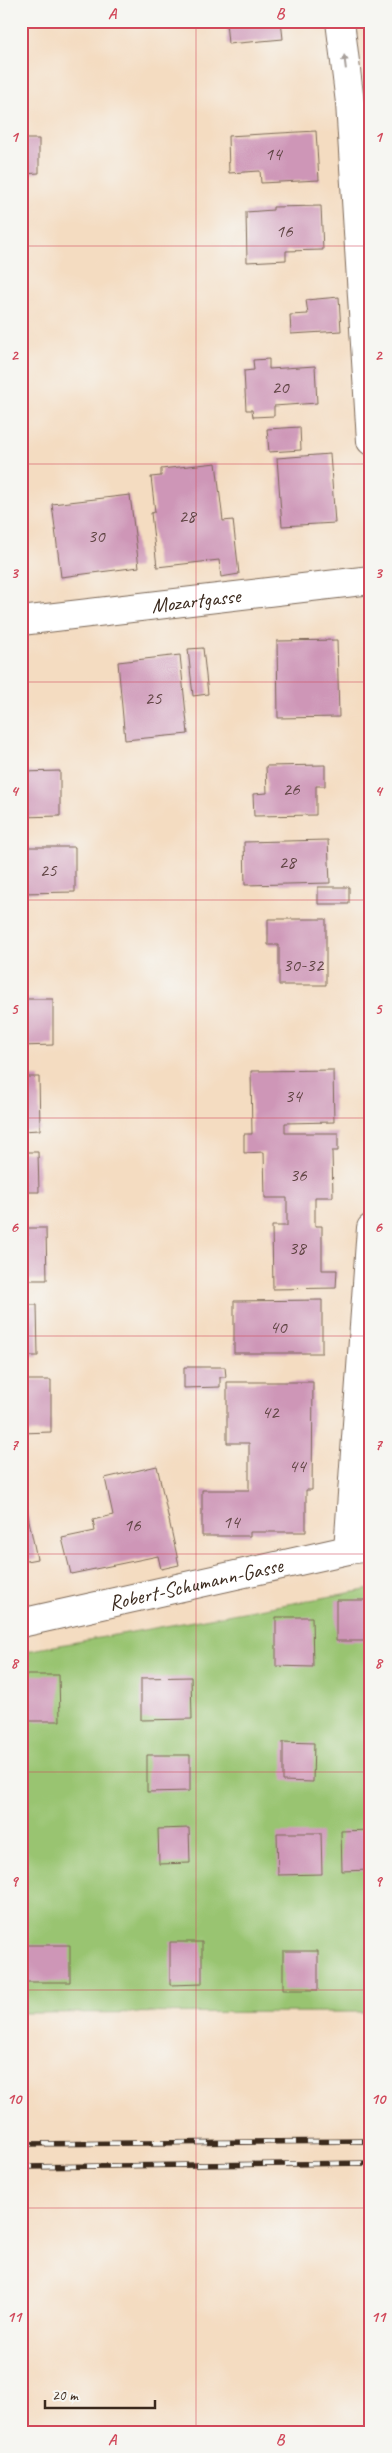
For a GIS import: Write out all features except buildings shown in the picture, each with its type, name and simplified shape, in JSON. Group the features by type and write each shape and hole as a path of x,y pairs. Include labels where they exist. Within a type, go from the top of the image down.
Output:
{"street":[{"path":"340,21 360,101 371,441"},
{"name":"Mozartgasse","path":"21,621 371,580"},
{"path":"359,1548 371,1228"},
{"name":"Robert-Schumann-Gasse","path":"21,1623 359,1548"}],"green space":[{"path":"371,1589 371,2012 21,2013 21,1652"}],"railway":[{"path":"21,2144 371,2141"},
{"path":"21,2167 371,2163"}]}
